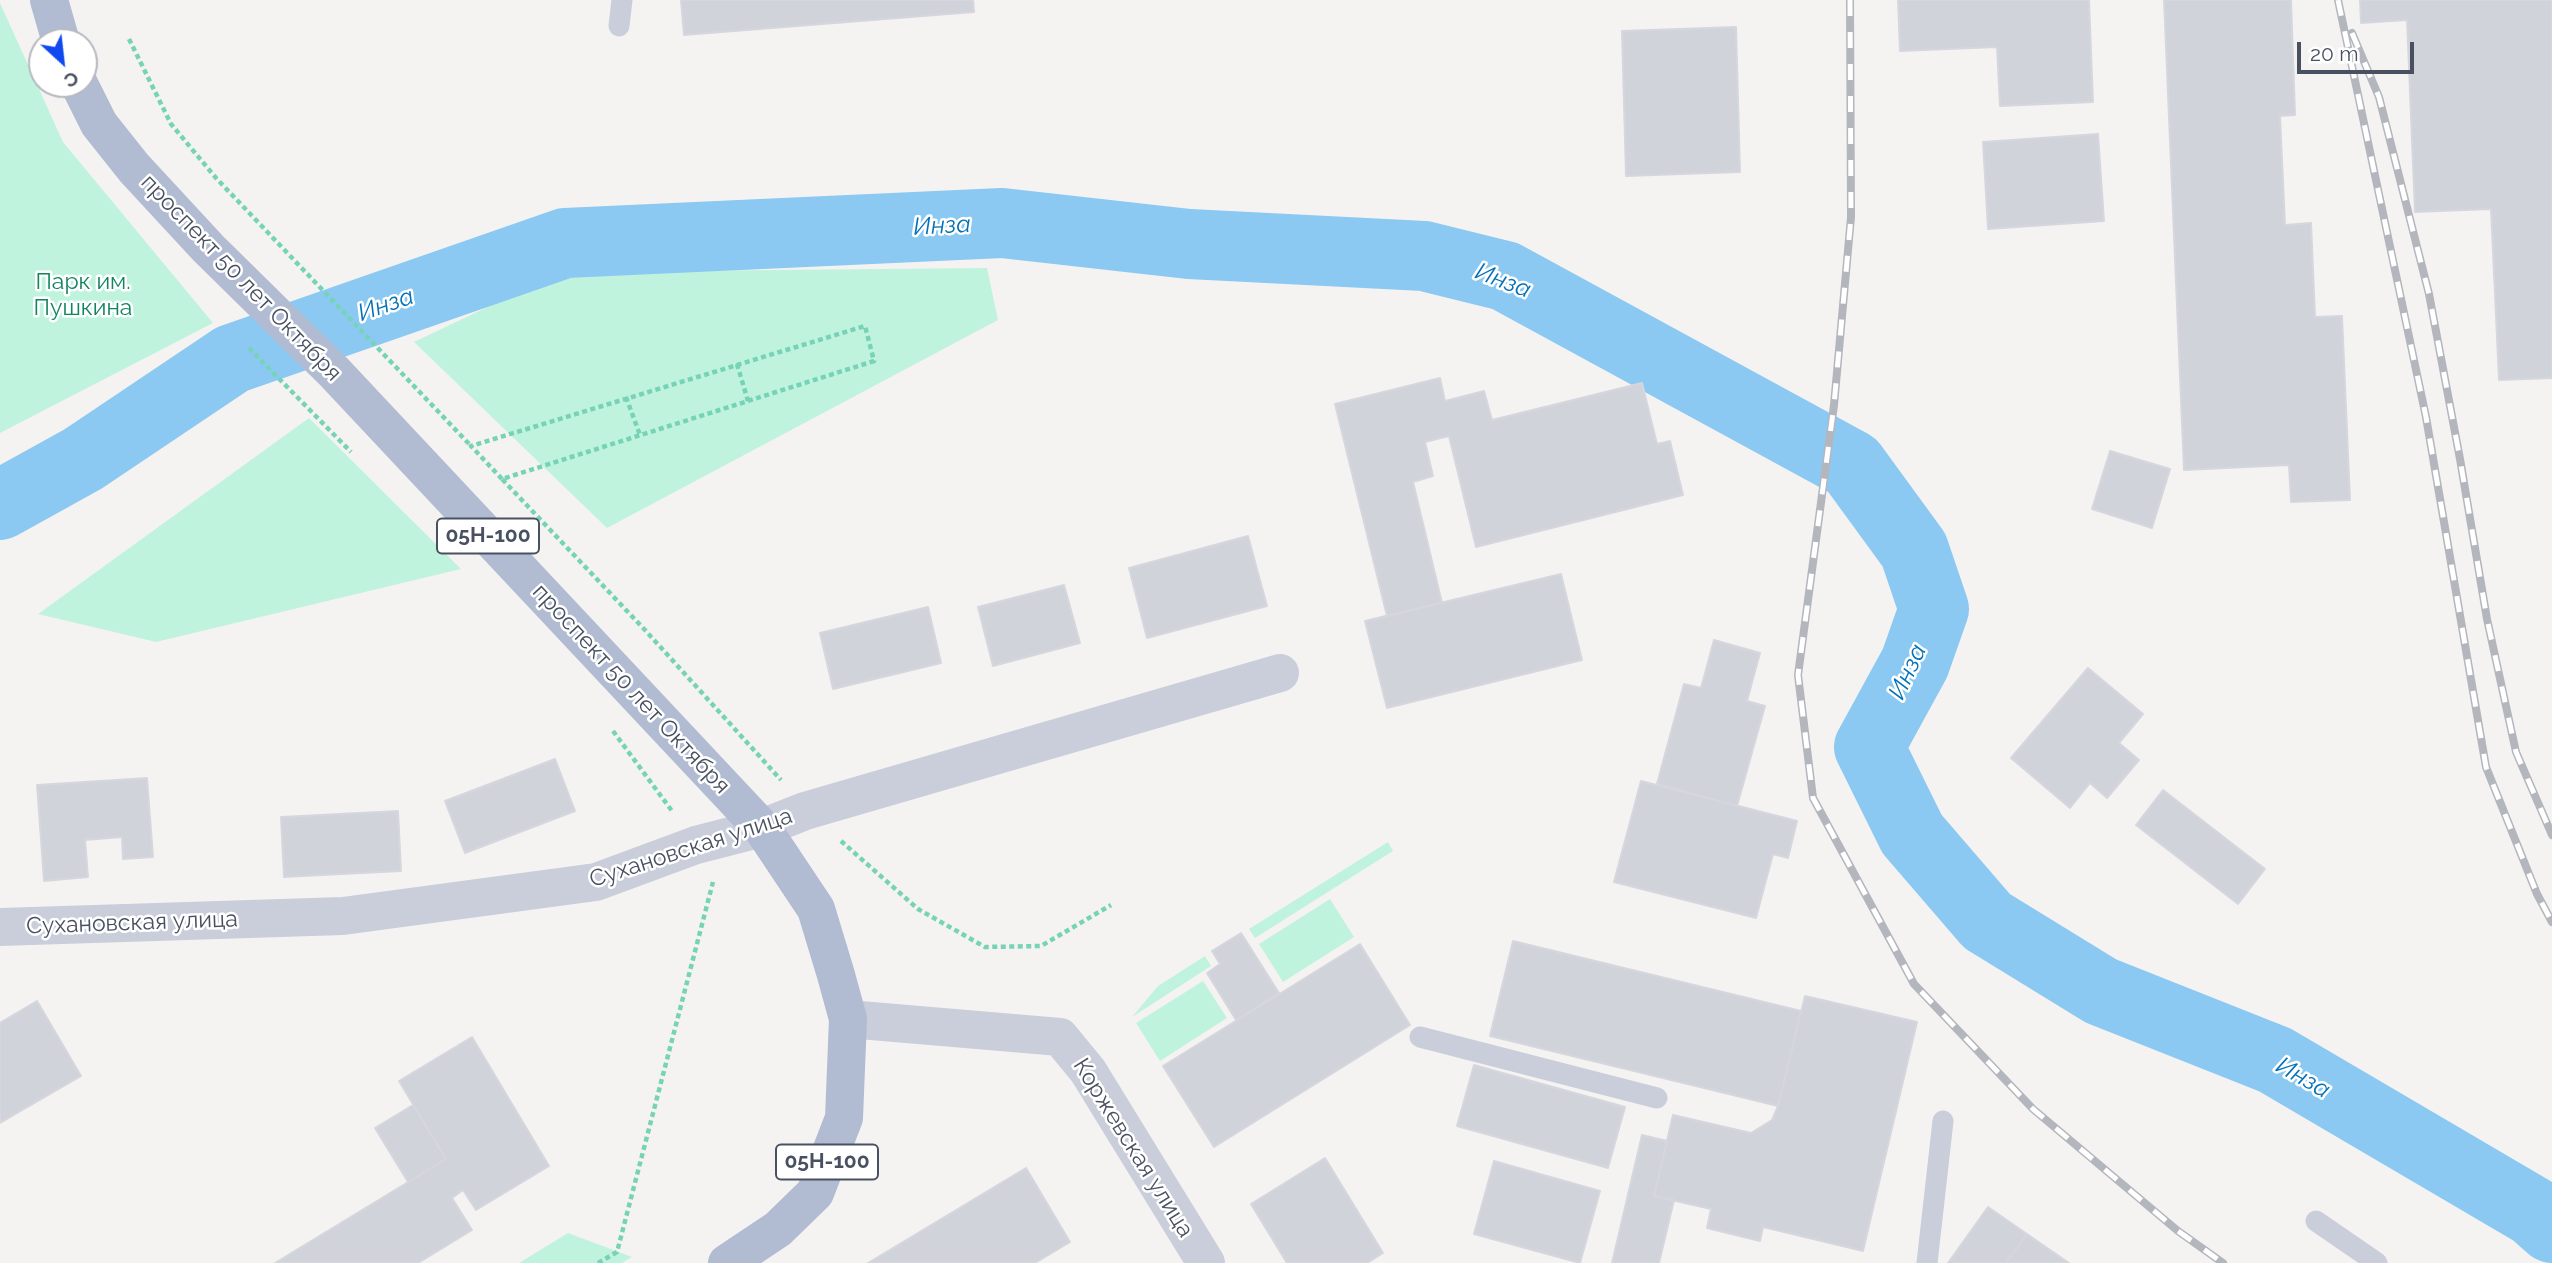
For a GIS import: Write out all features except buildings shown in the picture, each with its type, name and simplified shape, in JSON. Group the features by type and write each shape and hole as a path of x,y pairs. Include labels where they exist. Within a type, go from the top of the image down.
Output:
{"main road":[{"path":"50,0 57,28"},
{"name":"проспект 50 лет Октября","path":"86,98 99,124 143,178 208,248 334,372 762,828 816,909 848,1019 844,1118 815,1193 778,1229 727,1263"}],"street":[{"name":"Сухановская улица","path":"0,927 343,916 596,882 696,845 762,828 805,811 1280,673"},
{"name":"Коржевская улица","path":"848,1019 1060,1037 1088,1072 1206,1263"}],"lane":[{"path":"619,26 622,0"},
{"path":"1420,1037 1657,1098"},
{"path":"1927,1263 1942,1121"},
{"path":"2316,1221 2376,1263"}],"path":[{"path":"129,39 171,124 216,178 764,759 805,811 918,909 985,947 1041,946 1111,905"},
{"path":"471,446 865,326 874,361 502,479"},
{"path":"246,344 352,454"},
{"path":"737,364 748,401"},
{"path":"626,397 640,435"},
{"path":"597,1263 617,1252 714,883 696,845 609,726"}],"green space":[{"name":"Парк им. Пушкина","path":"0,3 28,65 28,98 43,98 63,142 213,323 0,433"},
{"path":"987,268 998,320 607,528 414,342 561,272"},
{"path":"309,418 461,569 156,642 38,614"},
{"path":"1388,842 1393,851 1255,938 1249,929"},
{"path":"1330,899 1354,937 1283,982 1259,944"},
{"path":"1205,956 1211,966 1132,1017 1158,986"},
{"path":"1203,981 1227,1018 1160,1061 1136,1023"},
{"path":"568,1233 632,1257 622,1263 519,1263"}],"waterway":[{"name":"Инза","path":"0,505 83,459 232,359 565,243 1002,223 1189,244 1424,256 1505,276 1852,465 1914,550 1934,609 1915,663 1869,747 1912,834 1987,921 2101,991 2275,1060 2534,1212 2552,1228"}],"railway":[{"path":"1850,0 1851,217 1834,405 1798,675 1813,798 1914,984 2033,1109 2178,1231 2223,1263"},
{"path":"2338,0 2426,417 2486,767 2537,894 2552,922"},
{"path":"2352,33 2379,97 2429,294 2487,619 2516,752 2552,835"}]}
